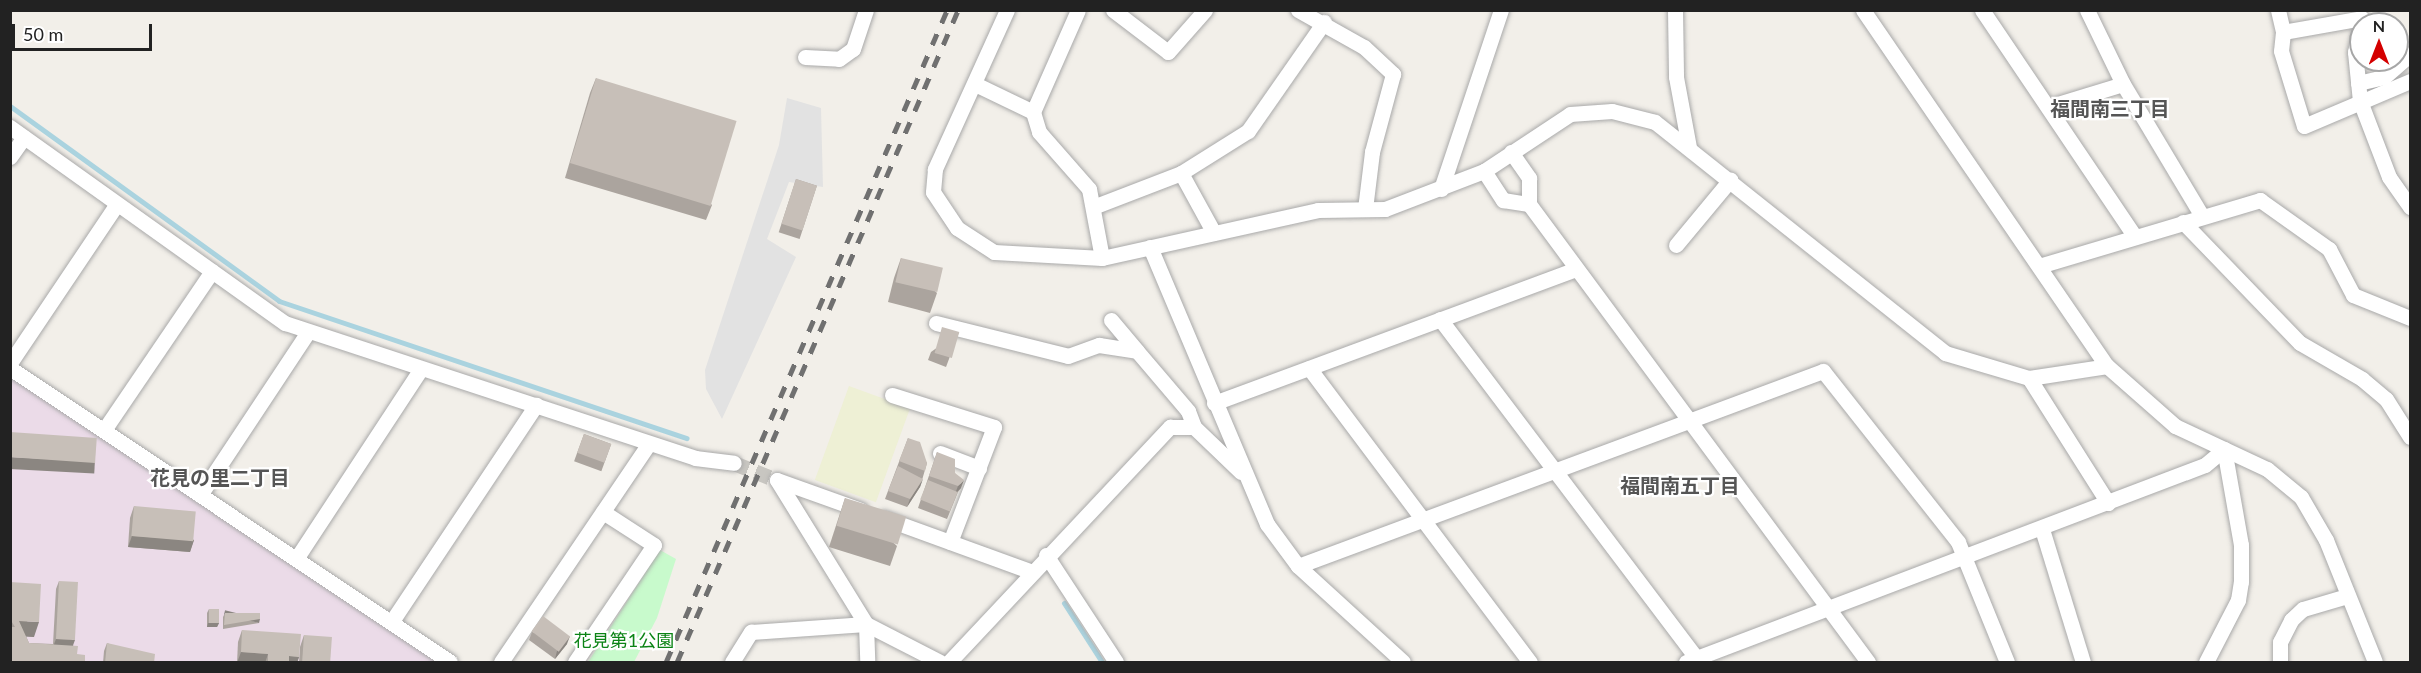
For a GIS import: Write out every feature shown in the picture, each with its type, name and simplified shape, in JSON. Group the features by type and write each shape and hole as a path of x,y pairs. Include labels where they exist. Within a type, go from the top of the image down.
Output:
{"street":[{"path":"805,57 839,59 853,49 866,10"},
{"path":"1007,10 935,169 936,204 975,243 994,252 1102,258 1318,210 1402,205 1484,171 1511,152 1585,111 1634,114 1689,147 1945,353 2029,378 2107,366"},
{"path":"1078,10 1033,112 1039,132 1089,189 1102,258"},
{"path":"1113,10 1168,52 1204,10"},
{"path":"1298,10 1324,22 1393,74 1372,152 1365,209"},
{"path":"1441,189 1501,10"},
{"path":"1675,10 1676,77 1689,147"},
{"path":"1863,10 2107,366 2175,426 2267,469 2301,497 2326,540 2375,663"},
{"path":"1982,10 2134,236"},
{"path":"2087,10 2124,84 2202,216"},
{"path":"2278,10 2283,32 2281,51 2304,126 2410,81"},
{"path":"2283,32 2349,21"},
{"path":"1093,207 1181,173 1248,131 1324,22"},
{"path":"2358,83 2384,77 2410,54"},
{"path":"2357,72 2360,101 2389,177 2410,204"},
{"path":"975,84 1033,112"},
{"path":"2048,107 2124,84"},
{"path":"10,127 115,207 212,271 259,308 308,332 650,443 734,463"},
{"path":"10,157 24,137"},
{"path":"1511,152 1529,178 1529,204 1868,663"},
{"path":"1484,171 1503,200 1529,204"},
{"path":"1181,173 1214,233"},
{"path":"1676,245 1730,180"},
{"path":"2039,266 2260,200 2329,249 2353,295 2410,318"},
{"path":"10,363 115,207"},
{"path":"2183,222 2300,344 2362,379 2408,427"},
{"path":"1150,247 1241,472 1267,524 1298,566 1402,663"},
{"path":"1214,403 1576,269"},
{"path":"104,430 212,271"},
{"path":"1440,319 1694,661 2205,465 2224,449"},
{"path":"1112,320 1188,411 1194,427 1241,472"},
{"path":"936,323 1068,356 1098,345 1137,351"},
{"path":"200,495 308,332"},
{"path":"10,368 392,621 450,663"},
{"path":"1309,368 1530,663"},
{"path":"296,559 420,369"},
{"path":"1298,566 1823,371 1839,384 1966,558 2007,663"},
{"path":"2029,378 2108,503"},
{"path":"892,395 994,427 950,542"},
{"path":"392,621 536,405"},
{"path":"949,663 1046,555 1170,427 1194,427"},
{"path":"501,663 650,443"},
{"path":"2206,663 2238,600 2241,582 2241,545 2224,449"},
{"path":"940,453 979,468"},
{"path":"867,663 866,624 777,480 1032,572"},
{"path":"575,663 654,545 603,512"},
{"path":"2042,529 2083,663"},
{"path":"1046,555 1116,663"},
{"path":"2280,663 2280,642 2291,620 2303,609 2347,596"},
{"path":"732,663 751,632 866,624 940,663"}],"shaded area":[{"path":"787,98 821,108 823,187 789,182 767,239 796,257 722,419 706,389 705,370 779,145"},
{"path":"11,375 438,662 11,662"}],"green space":[{"path":"849,386 910,408 876,502 815,480"},
{"name":"花見第1公園","path":"660,550 676,559 657,618 634,662 588,662"}],"building":[{"path":"596,78 737,121 711,206 570,163"},
{"path":"796,179 817,186 802,230 781,224"},
{"path":"901,258 943,268 937,292 895,282"},
{"path":"942,327 959,332 952,358 935,353"},
{"path":"10,432 97,438 95,463 10,457"},
{"path":"584,434 611,444 604,463 577,453"},
{"path":"908,438 920,442 927,463 925,471 899,461"},
{"path":"937,452 955,459 955,473 964,480 958,486 929,476"},
{"path":"898,466 923,479 910,499 888,491"},
{"path":"928,480 958,492 950,511 920,499"},
{"path":"845,498 906,517 898,544 837,526"},
{"path":"134,506 196,511 193,541 131,536"},
{"path":"59,581 78,582 75,640 56,639"},
{"path":"10,582 41,584 39,622 19,621 29,643 78,646 77,654 85,655 85,663 10,663 10,627 15,627 10,619"},
{"path":"209,609 219,609 219,623 209,623"},
{"path":"225,613 260,613 260,619 224,625"},
{"path":"543,616 570,636 559,652 532,631"},
{"path":"242,630 301,634 299,657 289,656 289,663 268,663 268,654 241,652"},
{"path":"304,635 332,637 330,662 302,662"},
{"path":"107,643 155,654 154,663 105,663"}],"waterway":[{"path":"10,106 279,301 687,438"},
{"path":"1064,603 1102,662"}],"tunnel":[{"path":"734,463 777,480"}],"railway":[{"path":"666,662 947,10"},
{"path":"677,662 958,10"}],"district":[{"name":"福間南三丁目","path":"2110,108"},
{"name":"花見の里二丁目","path":"220,477"},
{"name":"福間南五丁目","path":"1680,485"}]}
